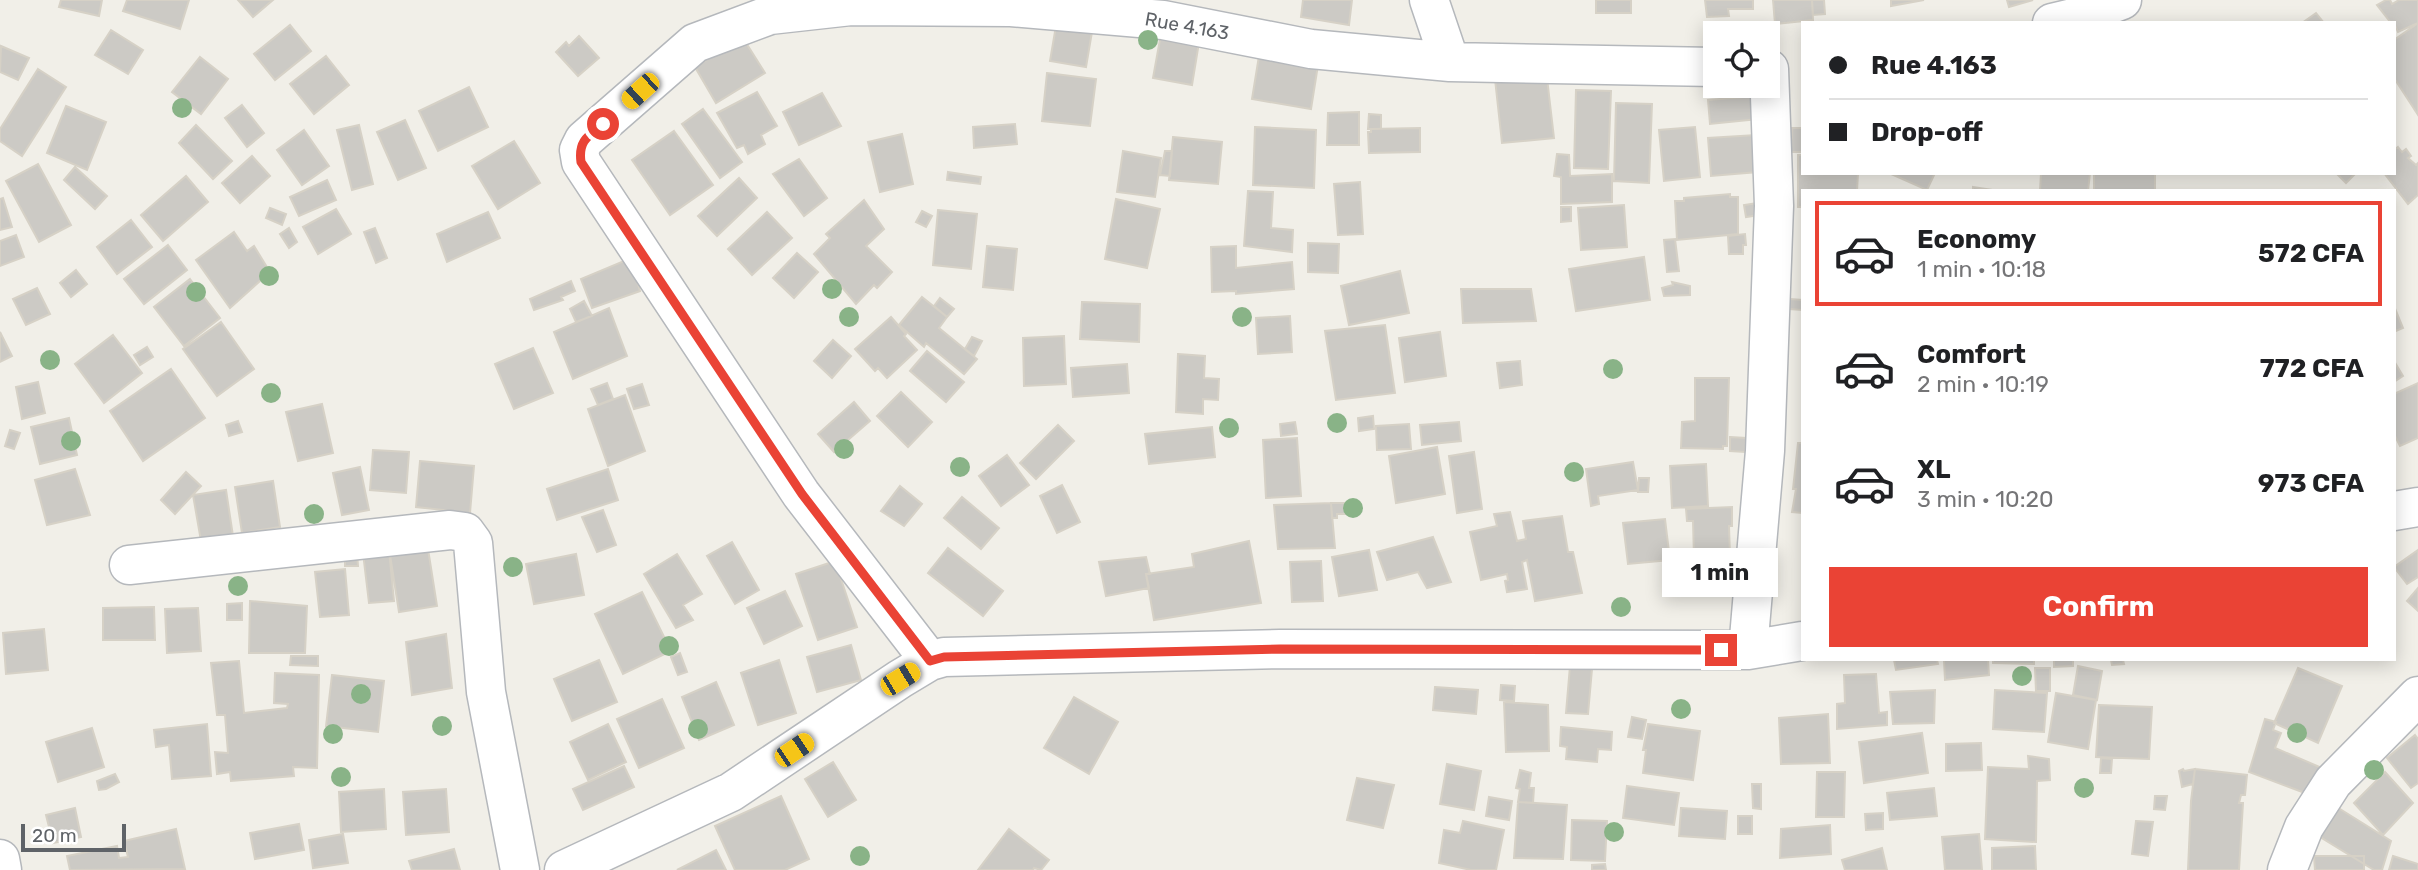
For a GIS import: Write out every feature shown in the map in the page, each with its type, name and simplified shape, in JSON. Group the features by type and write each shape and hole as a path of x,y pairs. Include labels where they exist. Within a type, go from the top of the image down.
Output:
{"street":[{"path":"1429,0 1450,62"},
{"path":"2060,21 2123,0"},
{"name":"Rue 4.163","path":"930,661 802,494 581,162 579,150 584,140 695,43 770,15 851,6 1011,7 1163,20 1311,49 1450,62 1703,67"},
{"path":"1748,650 1766,424 1779,98"},
{"path":"2396,511 2418,507"},
{"path":"129,565 450,530 464,532 473,543 486,692 520,870"},
{"path":"564,870 731,792 930,661 944,657 1266,649 1748,650 1801,642"},
{"path":"2287,870 2304,827 2333,782 2418,696"},
{"path":"0,859 2,870"}],"building":[{"path":"61,0 102,0 99,16 59,7"},
{"path":"127,0 189,0 180,29 123,11"},
{"path":"238,0 273,0 253,17"},
{"path":"1303,0 1352,0 1349,25 1301,17"},
{"path":"1596,0 1631,0 1631,13 1596,13"},
{"path":"1705,0 1753,0 1753,9 1728,9 1729,16 1707,17"},
{"path":"1773,0 1812,0 1813,20 1780,23 1780,21 1775,21"},
{"path":"1812,0 1824,0 1825,14 1813,15"},
{"path":"1891,0 1924,0 1891,6"},
{"path":"2007,0 2033,0 2009,7"},
{"path":"2386,0 2390,0 2392,4 2399,0 2418,0 2418,23 2398,32 2396,21 2389,21 2377,5"},
{"path":"2316,13 2322,21 2305,21"},
{"path":"1057,20 1093,26 1086,67 1050,61"},
{"path":"1163,23 1201,30 1192,85 1153,78"},
{"path":"2418,23 2418,115 2396,81 2396,39"},
{"path":"290,25 311,51 275,80 254,54"},
{"path":"111,30 143,50 128,74 95,55"},
{"path":"579,36 599,58 578,76 556,52 566,42 569,46"},
{"path":"743,38 765,73 716,103 695,67"},
{"path":"1,46 29,58 18,80 0,72"},
{"path":"326,56 349,85 314,114 290,84"},
{"path":"1259,56 1318,65 1311,109 1252,99"},
{"path":"200,57 228,79 201,114 172,92"},
{"path":"38,69 66,87 22,156 0,141 0,129"},
{"path":"1047,73 1096,79 1090,126 1042,121"},
{"path":"1547,78 1554,138 1502,143 1495,79"},
{"path":"469,87 488,127 438,151 419,111"},
{"path":"1576,90 1611,91 1608,169 1574,168"},
{"path":"757,92 777,126 761,135 765,144 748,154 744,145 737,148 717,113"},
{"path":"822,93 841,126 799,145 783,112"},
{"path":"1756,98 1758,119 1710,124 1708,100"},
{"path":"1616,103 1652,104 1649,183 1614,181"},
{"path":"242,105 264,133 247,147 225,118"},
{"path":"66,106 106,122 87,170 47,153"},
{"path":"703,109 742,162 720,178 682,124"},
{"path":"1359,112 1359,145 1327,145 1328,113"},
{"path":"1369,114 1381,115 1381,129 1368,129"},
{"path":"405,120 426,168 398,180 377,132"},
{"path":"1015,124 1017,144 974,148 973,127"},
{"path":"196,125 232,161 213,179 179,143"},
{"path":"359,125 373,184 352,190 337,130"},
{"path":"1255,127 1316,130 1314,188 1253,185"},
{"path":"1695,127 1700,177 1664,181 1659,130"},
{"path":"1420,128 1420,152 1369,153 1368,132 1371,132 1371,129"},
{"path":"1792,128 1801,128 1801,152 1791,152"},
{"path":"304,130 329,166 302,185 277,150"},
{"path":"674,131 713,185 670,215 632,160"},
{"path":"902,134 913,184 880,192 868,142"},
{"path":"1756,135 1758,172 1711,176 1708,138"},
{"path":"1173,137 1222,142 1218,184 1169,180"},
{"path":"514,141 540,183 498,209 472,166"},
{"path":"2398,147 2402,152 2406,149 2411,156 2408,158 2416,165 2418,163 2418,195 2408,204 2386,175 2396,175"},
{"path":"1123,151 1161,158 1155,197 1117,192"},
{"path":"1165,151 1172,151 1170,176 1160,175"},
{"path":"1557,154 1569,155 1570,176 1612,174 1612,202 1561,204 1561,177 1554,176"},
{"path":"1798,155 1801,155 1801,175 1858,175 1857,189 1801,189 1801,207 1798,207"},
{"path":"252,156 270,176 240,203 222,183"},
{"path":"799,159 827,198 804,216 773,174"},
{"path":"38,164 71,225 39,242 6,181"},
{"path":"75,167 107,196 95,209 64,180"},
{"path":"948,172 981,177 980,184 947,180"},
{"path":"1893,175 1934,175 1927,189"},
{"path":"2041,175 2090,175 2088,189 2040,189"},
{"path":"2094,175 2155,175 2155,189 2094,189"},
{"path":"2338,175 2354,175 2346,183"},
{"path":"186,176 208,202 163,241 141,215"},
{"path":"739,178 757,198 717,236 698,216"},
{"path":"327,180 336,200 299,216 290,197"},
{"path":"1360,182 1363,234 1338,235 1334,184"},
{"path":"1248,191 1273,192 1271,228 1293,230 1292,252 1244,246"},
{"path":"1730,194 1730,197 1738,197 1738,234 1677,240 1675,201"},
{"path":"3,198 12,227 0,230 0,199"},
{"path":"1116,199 1160,209 1147,268 1105,259"},
{"path":"864,200 884,229 866,246 892,272 877,288 874,285 856,304 814,254 830,238 826,234"},
{"path":"1758,203 1760,215 1746,217 1744,205"},
{"path":"1624,205 1627,247 1581,250 1578,208"},
{"path":"1561,207 1571,207 1571,221 1561,222"},
{"path":"270,208 286,214 282,225 266,218"},
{"path":"336,209 351,234 318,254 303,227"},
{"path":"938,210 977,214 971,269 933,265"},
{"path":"922,211 932,216 926,227 916,222"},
{"path":"488,212 500,238 447,262 437,234"},
{"path":"767,212 792,238 752,275 728,249"},
{"path":"131,220 152,247 117,274 97,247"},
{"path":"289,228 297,242 289,248 280,234"},
{"path":"375,228 387,258 376,263 364,232"},
{"path":"234,232 247,251 254,246 270,272 230,308 196,260"},
{"path":"1745,234 1743,254 1729,254 1728,236"},
{"path":"16,235 24,257 0,266 0,241"},
{"path":"1675,239 1679,271 1667,272 1664,240"},
{"path":"1308,243 1339,244 1338,273 1308,272"},
{"path":"168,245 187,270 144,304 124,279"},
{"path":"987,246 1017,249 1013,290 983,287"},
{"path":"1236,246 1236,268 1292,262 1294,289 1236,294 1236,291 1212,292 1211,247"},
{"path":"797,253 818,272 794,298 773,278"},
{"path":"1644,257 1650,300 1576,311 1569,269"},
{"path":"631,258 640,291 592,308 581,279"},
{"path":"76,270 87,284 71,297 60,283"},
{"path":"1400,271 1409,313 1349,325 1341,286"},
{"path":"190,279 220,318 184,346 154,307"},
{"path":"571,281 575,291 561,297 563,300 534,310 530,299"},
{"path":"1672,282 1690,286 1690,295 1664,296 1662,288 1673,285"},
{"path":"37,288 50,314 26,325 13,299"},
{"path":"1461,289 1531,289 1536,321 1463,323"},
{"path":"922,297 947,317 939,328 977,359 964,374 926,343 924,347 899,325"},
{"path":"940,298 954,309 947,317 934,306"},
{"path":"1790,299 1801,300 1801,310 1789,309"},
{"path":"584,301 592,316 576,322 570,309"},
{"path":"1082,302 1140,304 1139,342 1080,339"},
{"path":"609,308 627,356 573,379 554,332"},
{"path":"2396,311 2403,328 2396,331"},
{"path":"1290,316 1292,352 1258,354 1256,318"},
{"path":"891,317 917,350 887,378 878,368 875,371 855,349"},
{"path":"221,322 254,369 217,396 183,349"},
{"path":"1385,325 1395,393 1336,400 1325,331"},
{"path":"0,332 12,356 0,362"},
{"path":"1440,332 1446,376 1405,382 1399,338"},
{"path":"113,335 142,373 104,403 75,364"},
{"path":"1064,336 1066,384 1024,386 1023,338"},
{"path":"972,337 982,341 974,356 965,349"},
{"path":"833,340 851,356 832,378 814,361"},
{"path":"147,347 153,357 140,365 134,355"},
{"path":"533,348 553,393 514,409 495,364"},
{"path":"927,351 964,382 946,402 910,371"},
{"path":"1178,354 1205,356 1204,378 1219,379 1218,400 1203,399 1203,414 1176,412"},
{"path":"1520,361 1522,385 1500,388 1497,363"},
{"path":"1127,364 1129,393 1073,397 1071,368"},
{"path":"2396,364 2403,376 2396,381"},
{"path":"171,369 205,418 143,461 110,411"},
{"path":"1695,378 1729,378 1727,446 1723,446 1723,449 1681,448 1682,422 1695,421"},
{"path":"38,382 45,413 22,419 16,387"},
{"path":"607,383 613,399 598,405 591,389"},
{"path":"2418,383 2418,438 2400,446 2396,438 2396,393"},
{"path":"642,384 649,405 634,409 627,389"},
{"path":"901,392 932,422 908,447 877,416"},
{"path":"625,395 645,451 608,466 588,409"},
{"path":"854,402 870,421 834,452 818,434"},
{"path":"322,404 333,453 298,461 286,412"},
{"path":"1373,416 1374,429 1359,431 1358,418"},
{"path":"69,418 77,455 40,464 31,427"},
{"path":"238,421 242,432 229,436 226,425"},
{"path":"1295,422 1297,434 1281,436 1280,424"},
{"path":"1459,422 1461,441 1422,445 1420,425"},
{"path":"1409,424 1411,449 1377,450 1376,426"},
{"path":"1058,425 1074,441 1036,479 1020,463"},
{"path":"1212,427 1215,457 1149,464 1145,434"},
{"path":"10,430 20,433 14,449 5,446"},
{"path":"1730,437 1746,438 1745,452 1730,451"},
{"path":"1297,438 1301,496 1266,498 1263,440"},
{"path":"1798,443 1801,443 1801,513 1792,512 1796,489 1793,489"},
{"path":"1437,447 1445,494 1396,503 1389,456"},
{"path":"373,450 409,452 406,493 370,490"},
{"path":"1474,452 1482,509 1457,513 1449,456"},
{"path":"1007,455 1029,485 1001,506 979,476"},
{"path":"420,461 474,466 470,513 416,507"},
{"path":"1633,462 1638,490 1598,496 1599,504 1591,506 1586,469"},
{"path":"1706,464 1708,506 1672,508 1670,466"},
{"path":"360,467 369,510 342,515 333,473"},
{"path":"75,469 90,515 47,525 35,480"},
{"path":"608,469 618,500 557,520 547,489"},
{"path":"186,472 201,486 175,514 161,500"},
{"path":"1639,478 1649,478 1648,492 1638,492"},
{"path":"273,481 280,527 242,533 235,487"},
{"path":"1062,485 1080,522 1057,533 1040,496"},
{"path":"900,486 922,504 904,526 881,511"},
{"path":"226,490 233,536 201,541 193,495"},
{"path":"962,497 999,528 981,549 944,518"},
{"path":"1331,503 1335,548 1278,549 1274,505"},
{"path":"1331,503 1350,503 1350,514 1337,514 1337,518 1332,518"},
{"path":"1732,507 1732,526 1729,526 1730,557 1694,558 1693,521 1687,521 1686,509"},
{"path":"603,510 616,545 597,552 582,517"},
{"path":"1510,512 1517,541 1526,539 1523,521 1562,516 1568,552 1573,552 1582,593 1535,601 1527,560 1522,562 1527,589 1507,592 1507,574 1481,580 1470,532 1497,526 1494,514"},
{"path":"1665,519 1670,560 1628,564 1623,523"},
{"path":"1433,537 1451,582 1427,588 1418,572 1387,580 1377,552"},
{"path":"1249,541 1261,603 1154,620 1146,574 1194,567 1192,554"},
{"path":"732,542 759,590 735,604 707,556"},
{"path":"948,548 1003,591 983,616 928,573"},
{"path":"428,549 437,606 399,612 390,555"},
{"path":"389,550 394,601 369,603 363,553"},
{"path":"1369,550 1377,590 1339,596 1332,557"},
{"path":"2418,550 2418,577 2407,584 2396,566"},
{"path":"357,552 358,566 345,566 345,553"},
{"path":"576,554 584,595 534,604 526,564"},
{"path":"677,554 702,594 683,605 693,620 676,628 644,574"},
{"path":"1146,557 1150,574 1146,574 1149,588 1106,596 1099,562"},
{"path":"835,561 857,627 818,640 796,574"},
{"path":"1321,561 1323,601 1292,602 1290,562"},
{"path":"345,569 349,615 320,617 315,572"},
{"path":"2418,588 2418,611 2407,601"},
{"path":"785,591 802,626 764,644 747,608"},
{"path":"642,592 671,651 623,674 595,614"},
{"path":"250,601 307,606 305,653 249,653"},
{"path":"242,603 242,620 227,620 227,604"},
{"path":"154,607 155,640 103,640 103,608"},
{"path":"198,608 201,651 167,653 165,609"},
{"path":"44,629 48,670 6,674 3,633"},
{"path":"446,634 452,688 412,695 406,642"},
{"path":"851,645 861,680 817,692 807,657"},
{"path":"680,653 687,672 678,675 671,657"},
{"path":"291,656 318,656 318,666 290,665"},
{"path":"599,660 617,702 572,721 554,679"},
{"path":"779,660 796,713 758,725 741,673"},
{"path":"239,661 244,713 287,708 288,704 274,703 275,673 319,675 317,768 293,767 294,776 231,781 230,772 217,774 215,752 228,753 225,715 217,715 211,663"},
{"path":"1894,661 1937,661 1938,664 1896,670"},
{"path":"1944,661 1988,661 1989,675 1945,680"},
{"path":"1993,661 2034,661 2034,664"},
{"path":"2054,661 2073,661 2073,666 2054,667"},
{"path":"2111,661 2123,661 2124,664 2112,665"},
{"path":"1570,666 1592,669 1588,714 1566,713"},
{"path":"2078,666 2102,671 2097,700 2073,695"},
{"path":"2035,668 2050,668 2050,691 2036,691"},
{"path":"2298,668 2342,686 2318,743 2274,723"},
{"path":"1876,674 1879,713 1887,712 1887,725 1837,729 1837,704 1845,703 1844,675"},
{"path":"332,675 384,681 378,732 326,726"},
{"path":"716,682 734,725 699,740 682,697"},
{"path":"1501,685 1515,686 1514,701 1500,700"},
{"path":"1435,687 1478,690 1476,714 1433,710"},
{"path":"1935,690 1934,723 1893,724 1890,692"},
{"path":"1995,690 2047,693 2044,732 1993,729"},
{"path":"2056,693 2096,700 2088,749 2048,742"},
{"path":"1074,697 1118,722 1089,774 1044,748"},
{"path":"662,699 684,748 639,768 617,719"},
{"path":"1504,702 1548,705 1549,751 1506,752"},
{"path":"2099,705 2152,707 2149,759 2096,757"},
{"path":"1828,714 1830,763 1781,764 1779,718"},
{"path":"1632,717 1646,720 1642,739 1628,737"},
{"path":"2265,719 2276,722 2273,730 2281,733 2275,748 2329,771 2318,798 2249,772"},
{"path":"207,724 211,776 172,779 169,745 156,747 154,730"},
{"path":"608,724 626,762 588,780 570,742"},
{"path":"1648,724 1700,731 1693,780 1643,773 1646,750 1643,750"},
{"path":"1561,727 1612,732 1611,750 1598,749 1597,762 1566,759 1567,747 1560,746"},
{"path":"92,728 104,767 58,782 46,742"},
{"path":"1922,733 1928,773 1864,783 1859,742"},
{"path":"2415,735 2418,739 2418,783 2411,788 2387,758"},
{"path":"1981,743 1982,770 1946,771 1946,744"},
{"path":"2028,756 2049,759 2050,780 2037,781 2036,842 1985,839 1988,767 2029,769"},
{"path":"2101,758 2112,759 2111,773 2100,773"},
{"path":"833,762 856,800 828,817 805,779"},
{"path":"1447,764 1481,771 1474,810 1440,804"},
{"path":"624,766 634,787 583,810 573,789"},
{"path":"2195,769 2193,784 2182,787 2179,771"},
{"path":"2195,769 2247,775 2245,795 2241,795 2239,803 2243,803 2239,870 2188,870"},
{"path":"1520,770 1531,773 1529,788 1534,788 1533,803 1518,802 1520,789 1516,788"},
{"path":"1817,772 1845,772 1844,817 1816,817"},
{"path":"2385,772 2413,803 2383,835 2354,803"},
{"path":"115,774 119,782 99,790 97,781"},
{"path":"1357,778 1394,785 1383,828 1347,820"},
{"path":"1752,784 1761,784 1761,809 1753,808"},
{"path":"1627,786 1679,793 1674,825 1623,818"},
{"path":"1934,788 1937,816 1890,820 1887,793"},
{"path":"384,789 386,829 341,832 339,792"},
{"path":"446,789 449,832 406,835 403,792"},
{"path":"781,796 809,859 785,870 735,870 715,826"},
{"path":"2155,796 2167,796 2165,810 2154,809"},
{"path":"1489,797 1512,801 1509,820 1486,816"},
{"path":"1518,802 1567,805 1563,859 1514,858"},
{"path":"2332,804 2391,841 2382,870 2374,870 2317,835"},
{"path":"75,808 81,837 53,843 46,815"},
{"path":"1681,808 1727,811 1725,839 1679,836"},
{"path":"1883,813 1883,829 1866,830 1865,814"},
{"path":"1738,816 1752,816 1752,834 1738,834"},
{"path":"1572,820 1607,821 1605,861 1571,860"},
{"path":"1463,821 1504,830 1496,870 1471,870 1439,863 1444,830 1460,833"},
{"path":"2136,821 2153,822 2148,856 2132,854"},
{"path":"299,824 304,850 255,859 250,833"},
{"path":"1830,825 1831,854 1780,858 1781,829"},
{"path":"176,829 185,869 70,870 67,856 117,846 119,858 128,857 124,841"},
{"path":"1009,829 1049,860 1041,870 978,870"},
{"path":"343,834 348,863 313,868 309,840"},
{"path":"1979,834 1982,870 1945,870 1942,837"},
{"path":"2035,846 2036,870 1992,870 1992,848"},
{"path":"1882,848 1887,870 1845,870 1842,860"},
{"path":"454,849 460,870 412,870 409,861"},
{"path":"716,850 726,870 677,870"},
{"path":"2314,856 2364,856 2364,870 2315,870"},
{"path":"2393,856 2418,864 2418,870 2389,870"},
{"path":"1605,864 1606,870 1592,870 1592,865"}],"route":[{"path":"603,124 584,140 579,150 581,162 802,494 930,661 944,657 1280,649 1721,650"}]}
